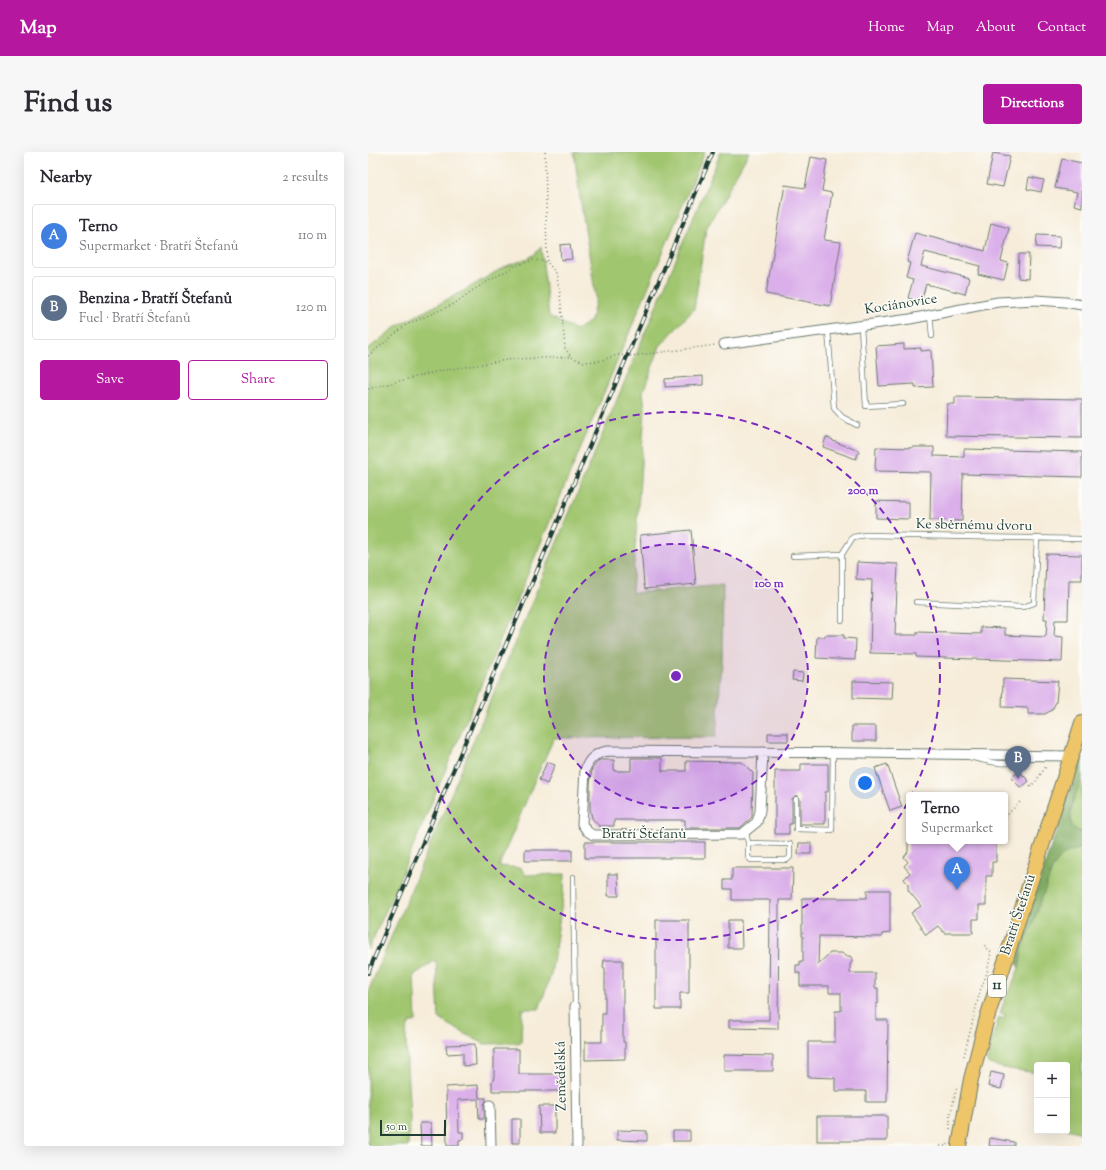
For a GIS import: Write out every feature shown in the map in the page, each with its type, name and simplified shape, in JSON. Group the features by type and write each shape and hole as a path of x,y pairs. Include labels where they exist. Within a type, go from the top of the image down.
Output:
{"main road":[{"name":"Bratří Štefanů","path":"959,1146 971,1079 987,1018 1082,724"}],"street":[{"name":"Kociánovice","path":"724,344 861,326 998,302 1036,300 1066,302 1082,305"},
{"name":"Bratří Štefanů","path":"746,831 742,834 593,835 582,824 585,770 587,764 599,752 608,751 1071,756"},
{"path":"746,831 757,822 760,811 763,752"},
{"name":"Zemědělská","path":"576,1006 578,1146"},
{"path":"490,1106 491,1146"}],"lane":[{"path":"930,315 932,336"},
{"path":"861,326 866,406 903,404"},
{"path":"828,330 834,408 842,417 857,425"},
{"name":"Ke sběrnému dvoru","path":"842,554 853,537 866,535 1082,540"},
{"path":"916,602 1023,607 1034,603 1037,538"},
{"path":"793,556 842,554 842,620"},
{"path":"796,799 796,829 832,830 833,753"},
{"path":"746,831 748,857 751,860 787,860 790,858 790,844 748,844"},
{"path":"573,877 576,1006"}],"path":[{"path":"545,152 547,262 556,273 560,294 565,348 571,357"},
{"path":"368,356 406,326 454,304 514,266 534,260 547,262"},
{"path":"368,389 439,371 513,359 571,357 584,362 598,361 618,355 632,356 724,344"},
{"path":"1030,787 1048,764 1050,755"},
{"path":"1008,814 1020,802"}],"green space":[{"path":"574,152 705,152 393,895 368,950 368,349 397,326 465,290 504,267 529,258 541,247 549,316 576,330 591,321 596,298"},
{"path":"721,152 749,152 706,229 694,309 660,346 643,392 645,409 632,593 723,585 722,662 716,737 554,738 499,866 521,868 525,875 565,874 551,975 539,1009 522,1009 521,1043 484,1044 439,1018 436,960 414,975 416,1021 410,1023 406,1036 410,1118 408,1146 368,1146 368,992"},
{"path":"1081,759 1082,776 1071,807 1070,816 1072,827 1082,832 1082,847 1070,851 1064,855 1057,861 1052,869 1023,947 1019,968 1014,955"},
{"path":"1082,776 1082,832 1072,827 1071,814 1073,801"},
{"path":"1082,847 1082,1133 1070,1130 1070,1062 1034,1062 1034,1073 1003,1068 987,1062 999,1017 1004,1019 1005,1015 1000,1013 1019,968 1023,947 1052,869 1057,861 1064,855 1070,851"}],"building":[{"path":"993,153 1010,156 1003,187 987,184"},
{"path":"811,157 827,160 822,191 832,193 824,240 841,242 830,306 766,294 785,185 805,188"},
{"path":"1062,159 1082,163 1082,207 1074,205 1077,192 1055,188"},
{"path":"1029,177 1044,180 1041,192 1027,189"},
{"path":"991,223 1009,228 1001,261 1008,263 1004,280 978,274 980,266 925,252 921,266 969,278 965,294 926,284 921,302 908,298 913,280 906,278 910,263 907,262 915,233 985,251"},
{"path":"1037,235 1060,236 1059,248 1036,247"},
{"path":"570,244 572,259 561,260 560,245"},
{"path":"1019,254 1029,254 1028,279 1018,278"},
{"path":"904,344 904,349 921,348 921,351 931,350 933,387 915,388 915,384 879,386 876,346"},
{"path":"703,376 703,385 665,387 665,379"},
{"path":"955,397 1082,399 1082,438 946,436 947,404 955,404"},
{"path":"826,437 859,451 856,459 823,447"},
{"path":"876,447 934,447 934,456 964,457 964,449 1082,452 1082,477 963,474 962,521 930,520 931,472 875,471"},
{"path":"876,501 909,502 909,519 876,518"},
{"path":"691,530 696,584 645,589 640,535"},
{"path":"1046,554 1082,555 1082,580 1069,580 1068,620 1055,620 1054,636 1063,637 1062,662 916,657 916,654 870,653 872,580 856,579 857,562 898,564 895,635 917,635 917,632 981,634 981,627 1005,628 1005,635 1045,637 1047,619 1044,619"},
{"path":"825,635 844,635 844,638 856,639 855,660 816,658 817,637 825,637"},
{"path":"793,672 803,673 802,681 792,680"},
{"path":"1003,679 1058,681 1056,702 1052,710 1045,714 1028,714 1028,708 1002,707"},
{"path":"853,681 893,682 892,699 853,698"},
{"path":"852,726 876,726 876,741 852,741"},
{"path":"768,733 788,733 788,741 768,741"},
{"path":"631,758 662,758 662,771 686,771 686,761 742,762 753,773 752,817 740,828 685,828 685,820 614,820 614,826 599,826 592,818 590,809 590,784 592,769 599,760 614,760 614,771 631,771"},
{"path":"547,762 555,765 547,784 539,780"},
{"path":"801,764 828,764 828,792 825,792 825,824 800,824 800,799 796,795 792,799 792,824 789,824 789,834 775,834 775,771 801,771"},
{"path":"887,764 902,807 890,811 875,768"},
{"path":"1019,771 1029,781 1021,788 1011,778"},
{"path":"585,842 705,842 705,858 585,858"},
{"path":"799,843 811,843 811,854 798,854"},
{"path":"908,844 996,844 996,862 992,862 992,876 986,876 986,905 979,905 979,919 973,919 973,933 944,933 938,926 926,935 911,913 921,906 908,890 908,884 904,879 910,873 904,866 908,862 904,857 908,852"},
{"path":"525,850 572,850 572,861 525,861"},
{"path":"732,868 793,868 792,900 779,900 778,1029 729,1028 729,1020 769,1020 770,900 732,900 732,889 724,889 724,880 732,880"},
{"path":"608,874 618,874 619,896 608,896"},
{"path":"867,890 890,890 890,933 882,934 882,937 819,936 818,964 830,953 842,953 845,956 850,956 852,958 850,973 875,973 875,988 878,988 876,1020 888,1021 887,1102 866,1102 866,1091 835,1091 835,1078 808,1077 808,1042 835,1042 835,1011 841,1011 841,993 829,993 829,986 800,986 800,973 796,973 796,965 800,965 800,961 803,961 802,898 867,898"},
{"path":"656,920 689,920 689,993 680,993 680,1009 656,1009"},
{"path":"728,920 741,920 742,948 728,948"},
{"path":"604,960 623,960 623,1042 625,1042 625,1059 585,1060 585,1042 602,1042 602,1013 605,1013"},
{"path":"475,1044 476,1065 463,1066 463,1053 447,1054 446,1045"},
{"path":"494,1049 519,1049 519,1074 563,1074 563,1091 492,1091 492,1081 494,1076"},
{"path":"724,1055 773,1056 773,1071 724,1071"},
{"path":"991,1072 1004,1075 1001,1089 988,1086"},
{"path":"478,1085 479,1098 486,1098 484,1105 484,1119 479,1119 478,1099 458,1100 459,1132 463,1132 463,1139 459,1140 459,1146 447,1146 446,1087"},
{"path":"539,1106 555,1106 555,1133 540,1133"},
{"path":"817,1116 887,1116 887,1141 817,1141"},
{"path":"512,1119 520,1119 520,1143 512,1143"},
{"path":"420,1123 431,1123 432,1146 421,1146"},
{"path":"617,1130 647,1131 647,1141 617,1140"},
{"path":"673,1131 690,1131 690,1141 673,1141"},
{"path":"990,1138 1014,1142 1014,1146 989,1146"}],"railway":[{"path":"368,973 713,152"}],"place":[{"name":"Benzina - Bratří Štefanů","path":"1018,779"},
{"name":"Terno","path":"957,890"}]}
